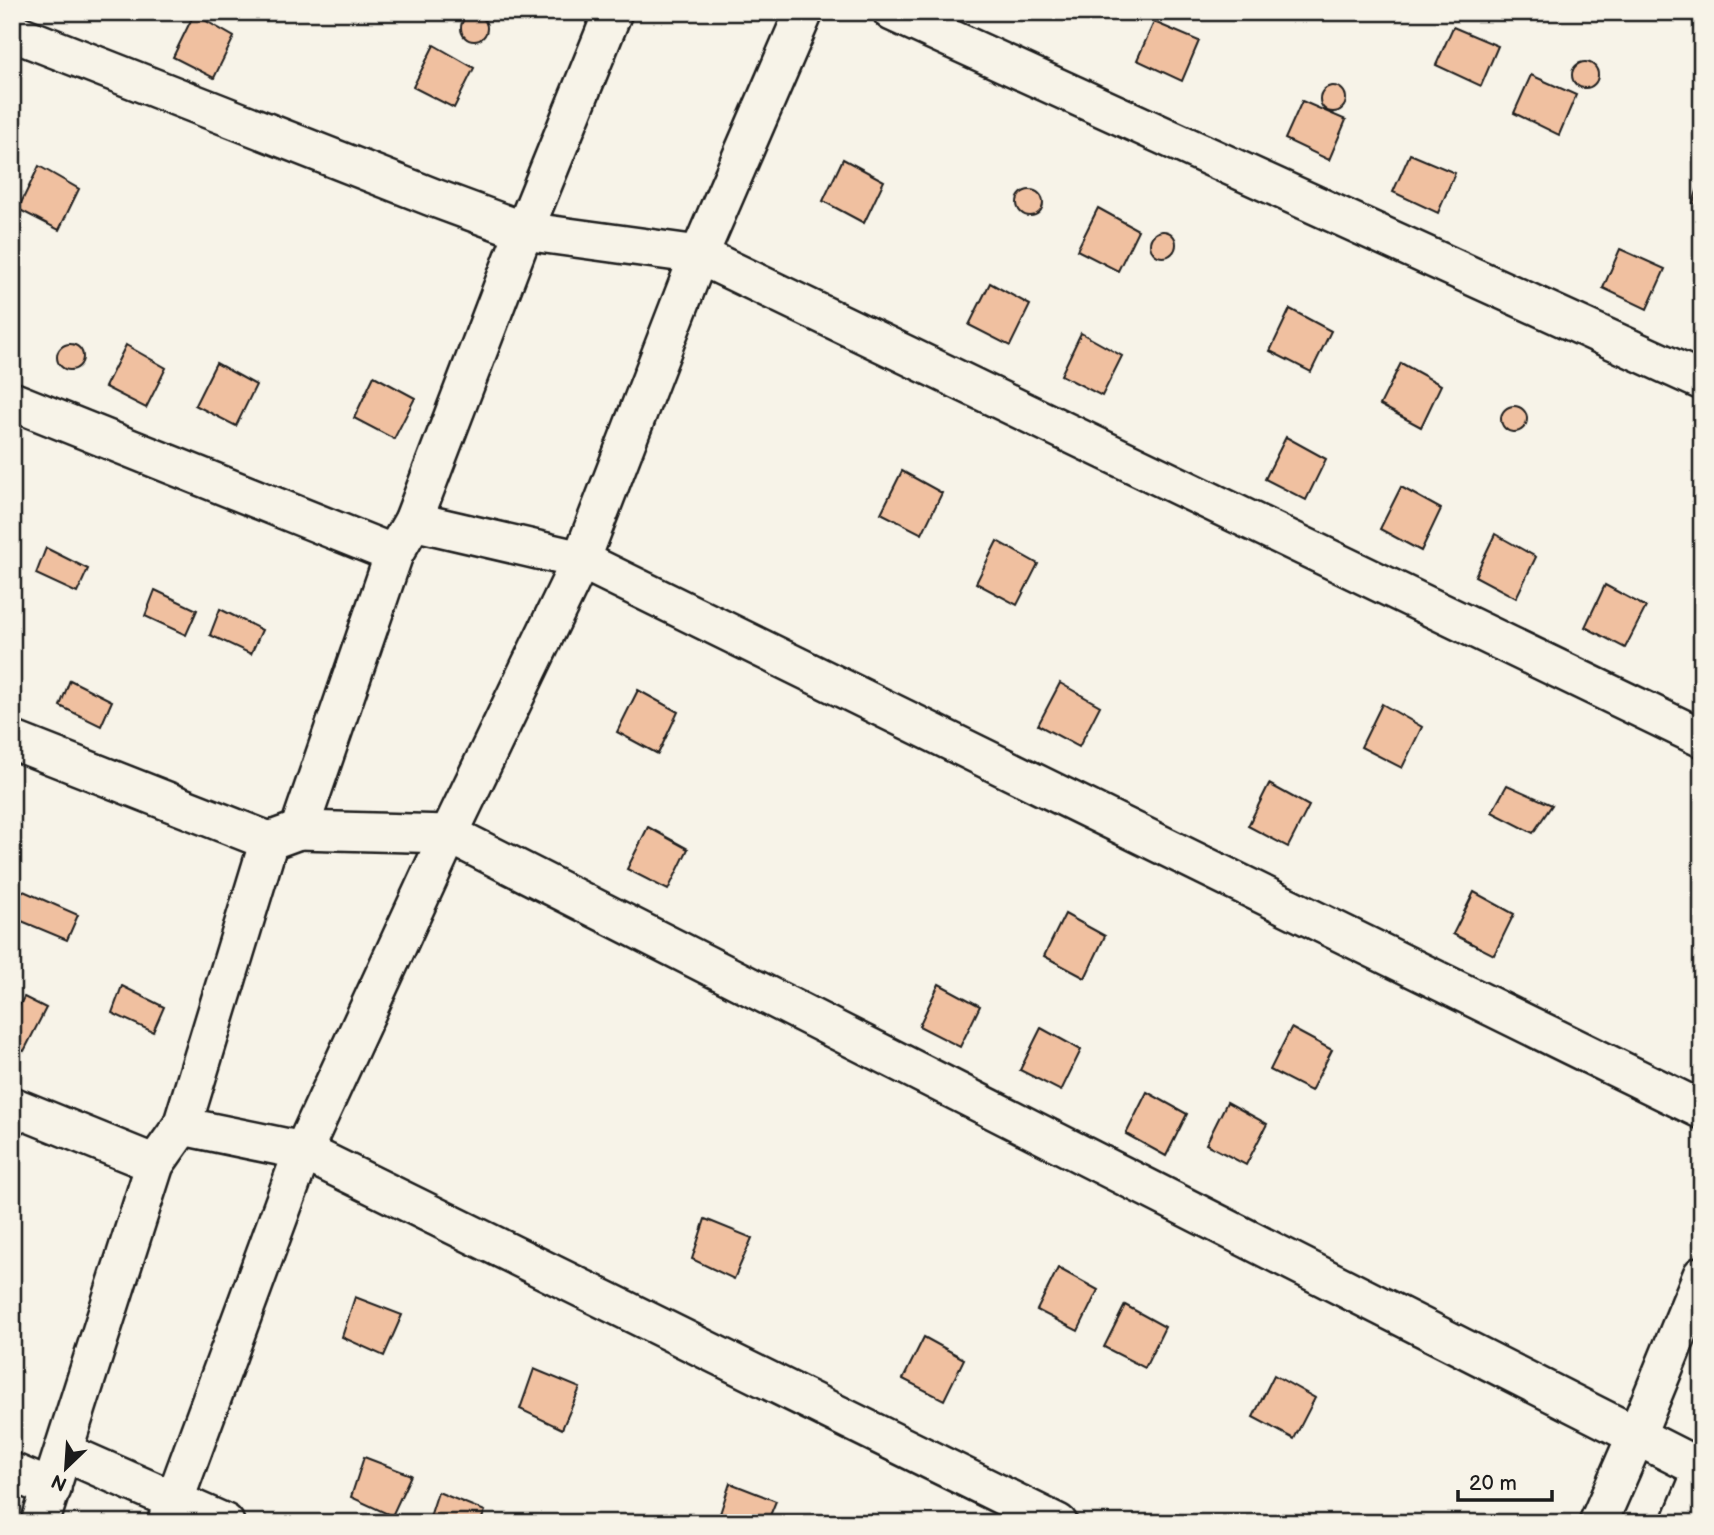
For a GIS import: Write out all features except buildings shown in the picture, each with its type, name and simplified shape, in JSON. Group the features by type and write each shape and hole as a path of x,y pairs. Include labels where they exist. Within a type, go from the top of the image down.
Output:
{"street":[{"path":"12,1472 46,1506 155,1164 182,1126 284,835 394,554 413,521 524,232 613,12"},
{"path":"171,1511 303,1151 449,834 581,560 699,255 804,12"},
{"path":"892,12 1702,381"},
{"path":"12,32 524,232 699,255 1702,738"},
{"path":"12,401 394,554"},
{"path":"413,521 581,560 1702,1110"},
{"path":"12,740 284,835 449,834 1702,1470 1681,1523"},
{"path":"12,1105 155,1164"},
{"path":"182,1126 303,1151 1058,1523"},
{"path":"1598,1523 1702,1275"},
{"path":"64,1452 171,1511 225,1523"}]}
